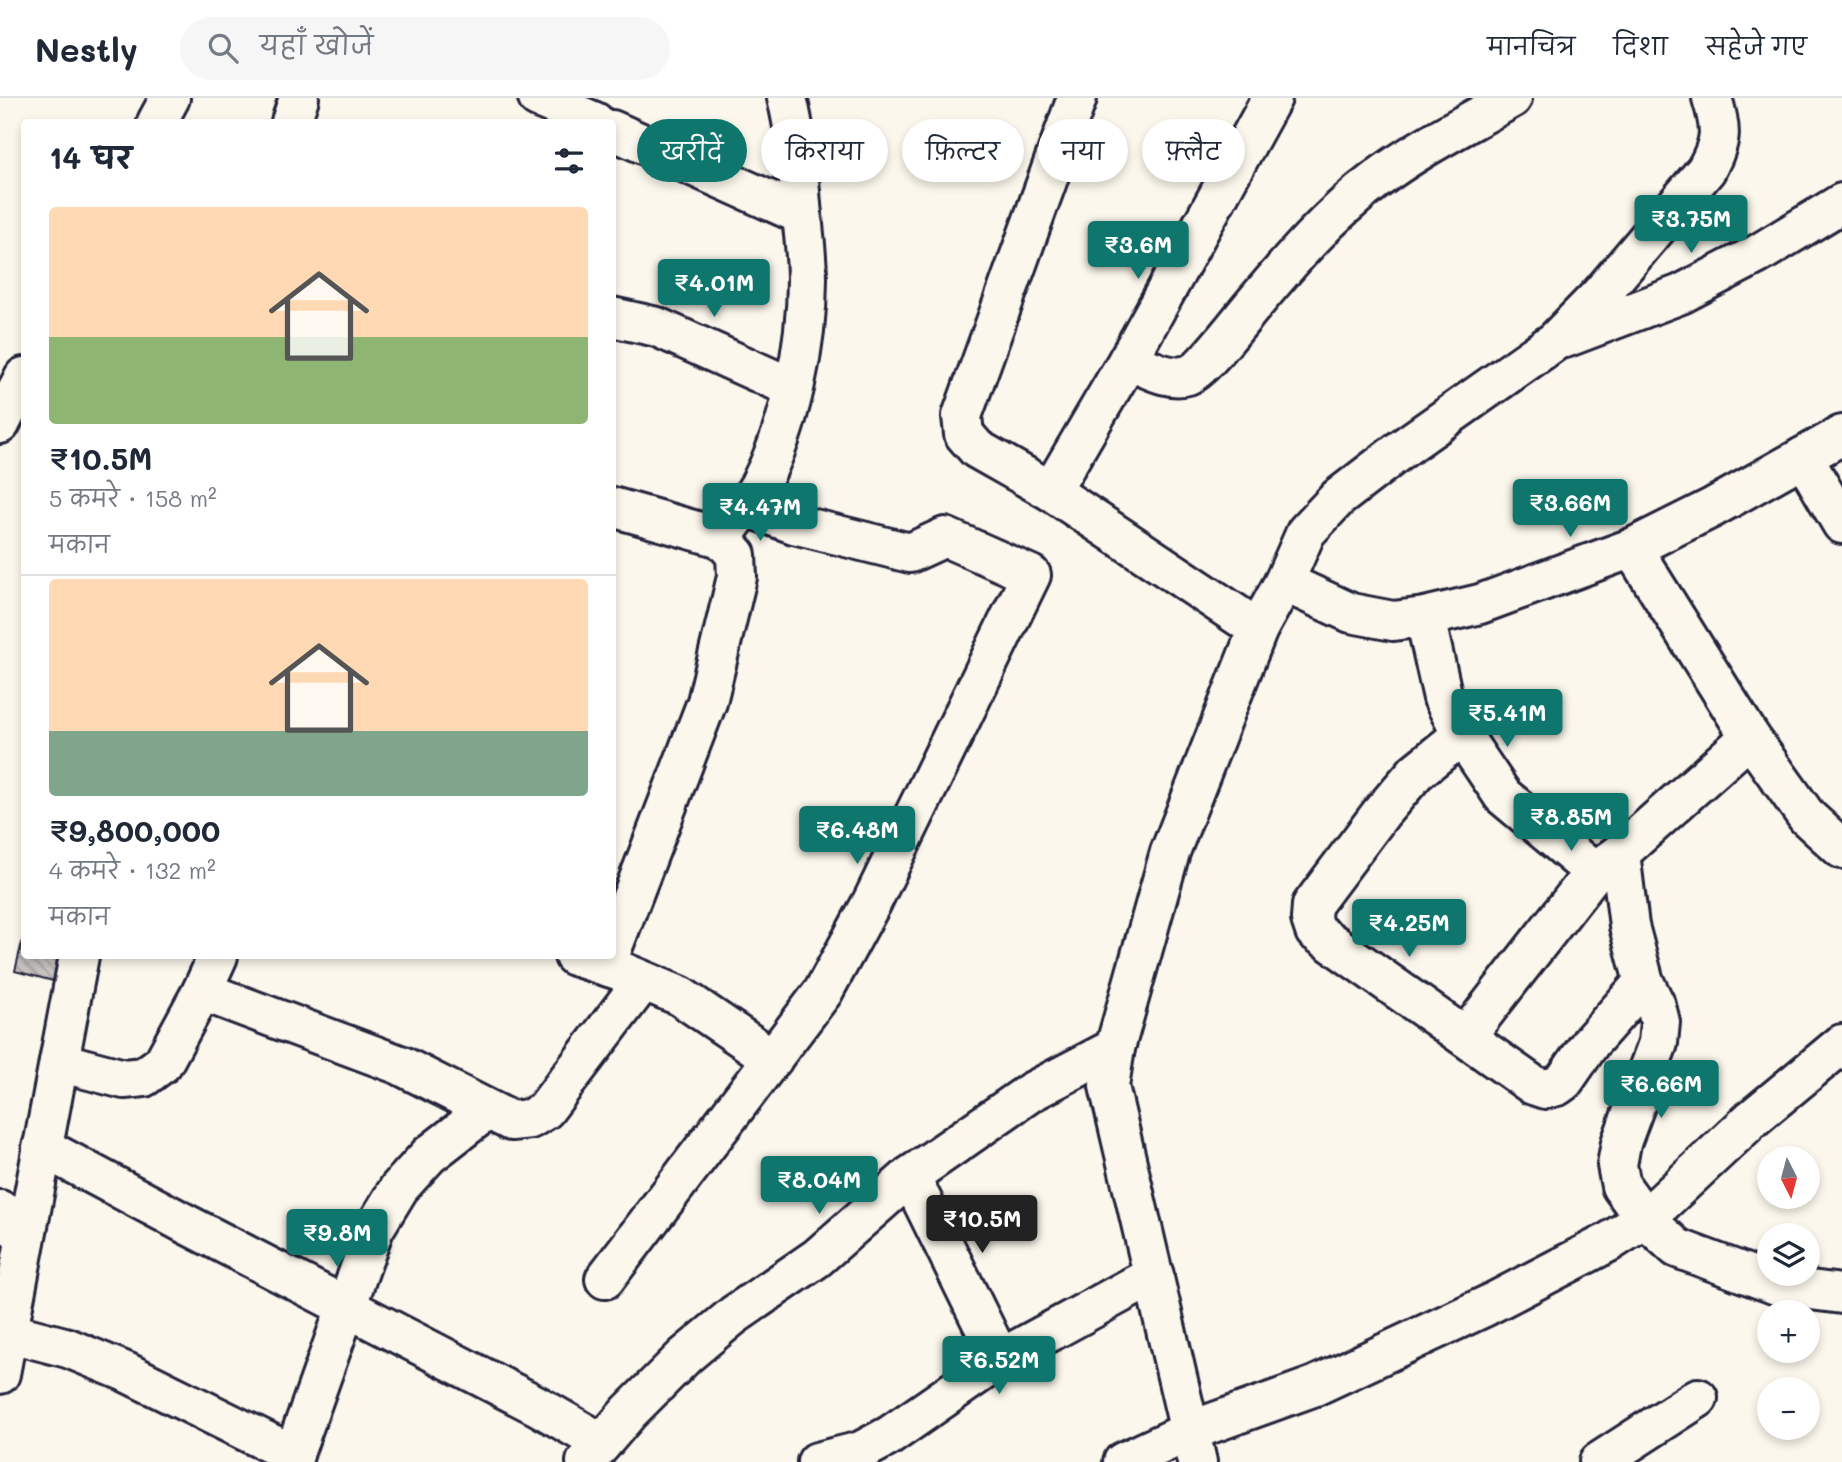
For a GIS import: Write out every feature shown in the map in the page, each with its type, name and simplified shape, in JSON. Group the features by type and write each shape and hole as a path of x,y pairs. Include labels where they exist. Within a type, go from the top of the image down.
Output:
{"street":[{"path":"159,119 170,98"},
{"path":"292,119 299,98"},
{"path":"538,98 588,119"},
{"path":"721,538 758,488 774,454 793,388 805,315 807,278 795,128 787,98"},
{"path":"1077,98 962,416 964,434 977,449 1051,491 1258,629"},
{"path":"1051,491 1128,360 1272,98"},
{"path":"1128,360 1173,377 1191,374 1206,361 1279,273 1335,214 1377,179 1513,98"},
{"path":"1194,1447 1109,1086 1115,1048 1170,852 1258,629 1307,532 1338,498 1399,451 1555,341 1599,296 1706,170 1718,148 1719,121 1712,98"},
{"path":"616,132 802,215"},
{"path":"1555,341 1681,294 1758,254 1842,203"},
{"path":"616,318 657,327 793,388"},
{"path":"1284,582 1351,613 1393,621 1480,604 1632,548 1712,508 1842,435"},
{"path":"1803,457 1842,524"},
{"path":"605,1279 823,992 873,902 1031,575 945,537 910,553 794,524 745,506"},
{"path":"616,508 721,538 736,555 737,577 707,702 616,921"},
{"path":"1632,548 1750,737 1807,817 1842,849"},
{"path":"1424,617 1443,698 1462,736 1503,796 1607,862 1629,926 1644,982 1656,1006 1660,1023 1658,1043 1621,1143 1617,1165 1621,1186 1645,1219 1677,1248 1779,1286 1842,1294"},
{"path":"1462,736 1416,772 1381,813 1312,905 1311,919 1315,931 1533,1085 1545,1089 1558,1086 1591,1042 1644,982"},
{"path":"1466,1037 1607,862 1750,737"},
{"path":"0,1374 78,959"},
{"path":"59,1062 124,1079 144,1077 163,1063 217,959"},
{"path":"604,959 643,981 680,996 773,1059"},
{"path":"202,991 400,1065 511,1121 530,1119 545,1110 643,981"},
{"path":"1123,1462 1194,1447 1315,1386 1486,1306 1608,1242 1645,1219 1753,1118 1842,1044"},
{"path":"43,1147 538,1406 594,1452 629,1412 685,1356 734,1315 817,1258 910,1176 1031,1092 1115,1048"},
{"path":"7,1332 68,1348 126,1372 292,1459 374,1228 399,1188 429,1155 487,1110"},
{"path":"910,1176 1000,1359"},
{"path":"0,1210 25,1240"},
{"path":"817,1462 861,1451 889,1436 1000,1359 1154,1275"},
{"path":"1599,1462 1698,1398"}],"building":[{"path":"21,946 21,959 63,959 57,982 15,971"}]}
